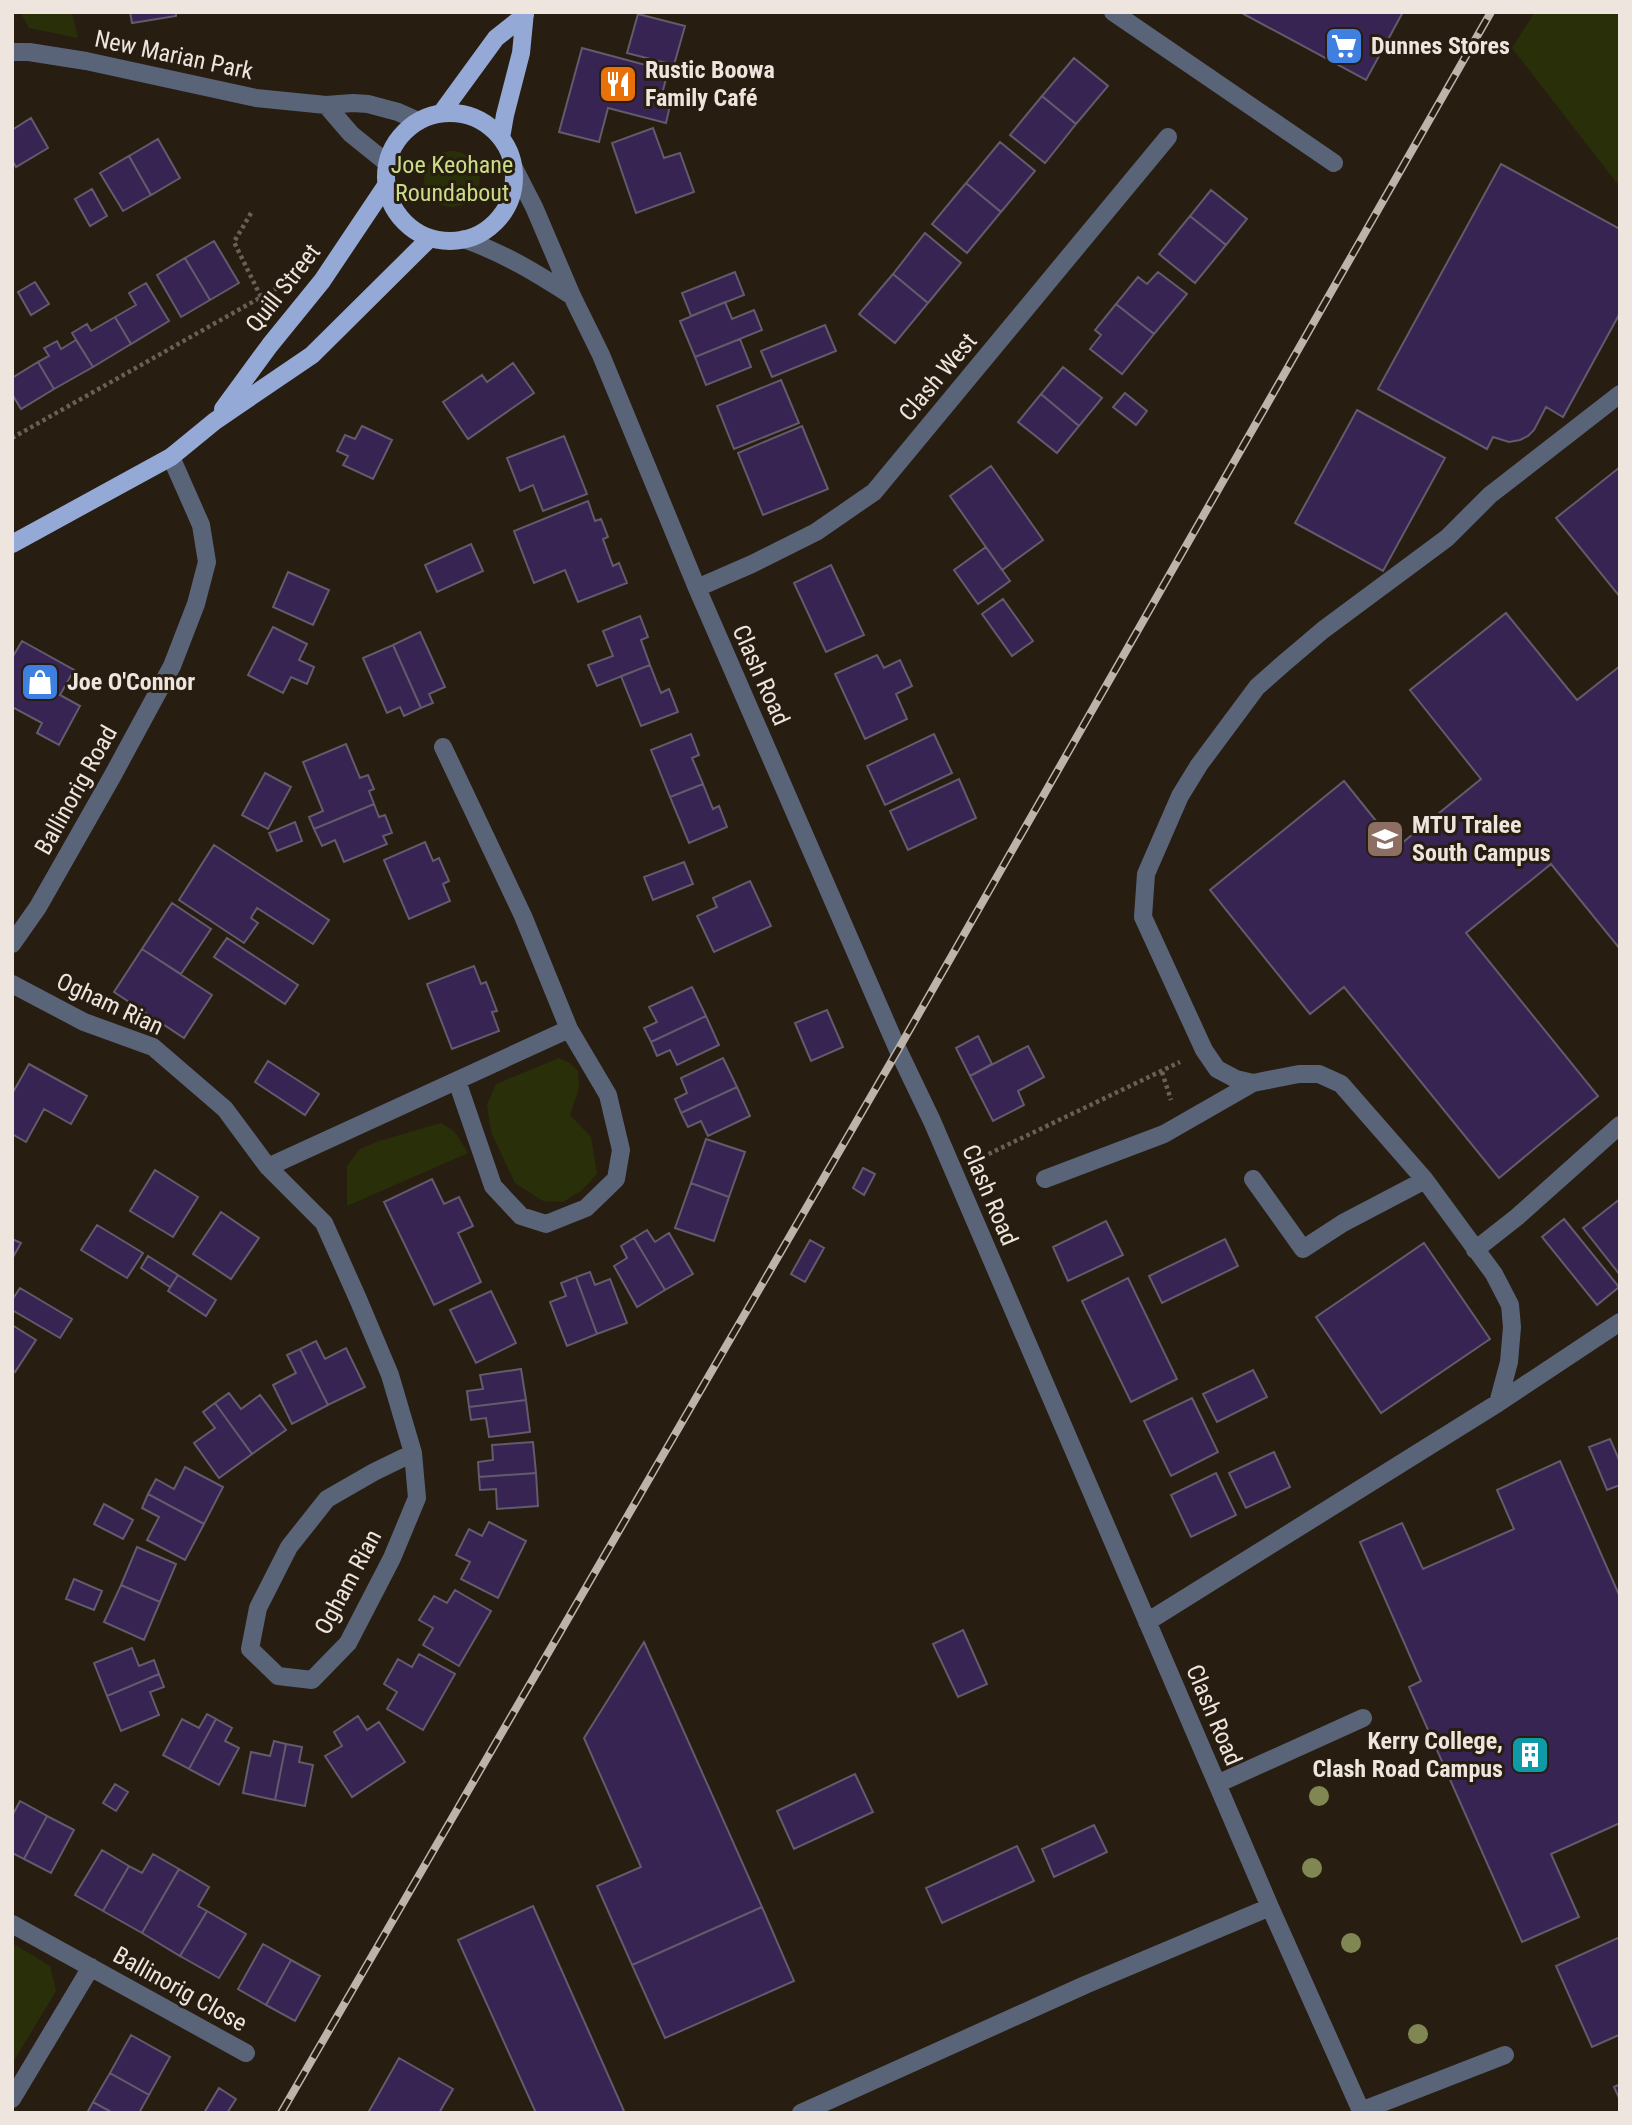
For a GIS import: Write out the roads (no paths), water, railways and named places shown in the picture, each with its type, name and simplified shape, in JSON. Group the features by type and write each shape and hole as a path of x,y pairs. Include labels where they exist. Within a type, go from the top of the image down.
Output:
{"main road":[{"path":"442,112 496,38 525,13"},
{"path":"501,138 521,53 525,13"},
{"path":"442,112 466,114 492,128 509,152 514,178 508,204 500,216 480,233 464,239 443,240 430,237 408,225 392,203 387,184 387,163 398,139 418,121 442,112"},
{"name":"Quill Street","path":"215,421 270,345 322,281 387,184"},
{"name":"Quill Street","path":"12,544 172,457 215,421 312,355 430,237"}],"street":[{"path":"1114,12 1334,163"},
{"name":"New Marian Park","path":"12,52 86,61 256,99 326,105 368,104 418,121"},
{"path":"326,105 351,134 387,163"},
{"name":"Clash West","path":"697,588 816,532 874,492 1168,137"},
{"name":"Clash Road","path":"513,166 601,355 697,588 953,1170 1270,1907 1362,2112"},
{"path":"464,239 498,251 572,296"},
{"path":"1245,1081 1217,1069 1204,1049 1143,917 1146,874 1180,796 1199,765 1257,687 1323,630 1447,538 1490,495 1620,394"},
{"name":"Ballinorig Road","path":"12,944 38,907 70,852 172,666 196,604 207,562 201,525 172,457"},
{"path":"443,747 523,916 569,1029 608,1095 621,1150 617,1179 586,1208 546,1224 521,1216 493,1186 457,1081"},
{"name":"Ogham Rian","path":"12,984 84,1022 153,1047 225,1109 268,1167 324,1223 390,1375 413,1453 417,1498 391,1558 348,1643 312,1680 278,1676 250,1649 258,1608 289,1547 327,1499 413,1453"},
{"path":"268,1167 569,1029"},
{"path":"1045,1179 1164,1134 1245,1081 1320,1074 1341,1084 1425,1180 1494,1274 1510,1305 1513,1327 1498,1403"},
{"path":"1475,1250 1517,1217 1620,1125"},
{"path":"1252,1179 1303,1250 1343,1223 1425,1180"},
{"path":"1147,1622 1498,1403 1620,1322"},
{"path":"1217,1783 1363,1718"},
{"path":"801,2113 1085,1985 1270,1907"},
{"name":"Ballinorig Close","path":"12,1924 246,2053"},
{"name":"Ballinorig Close","path":"12,2099 91,1968"},
{"path":"1362,2112 1505,2055"}],"railway":[{"path":"281,2113 898,1050 1491,12"}],"place":[{"name":"Dunnes Stores","path":"1344,46"},
{"name":"Rustic Boowa Family Café","path":"618,84"},
{"name":"Joe O'Connor","path":"40,682"},
{"name":"MTU Tralee South Campus","path":"1385,839"},
{"name":"Kerry College, Clash Road Campus","path":"1530,1755"}],"park label":[{"name":"Joe Keohane Roundabout","path":"452,179"}]}
